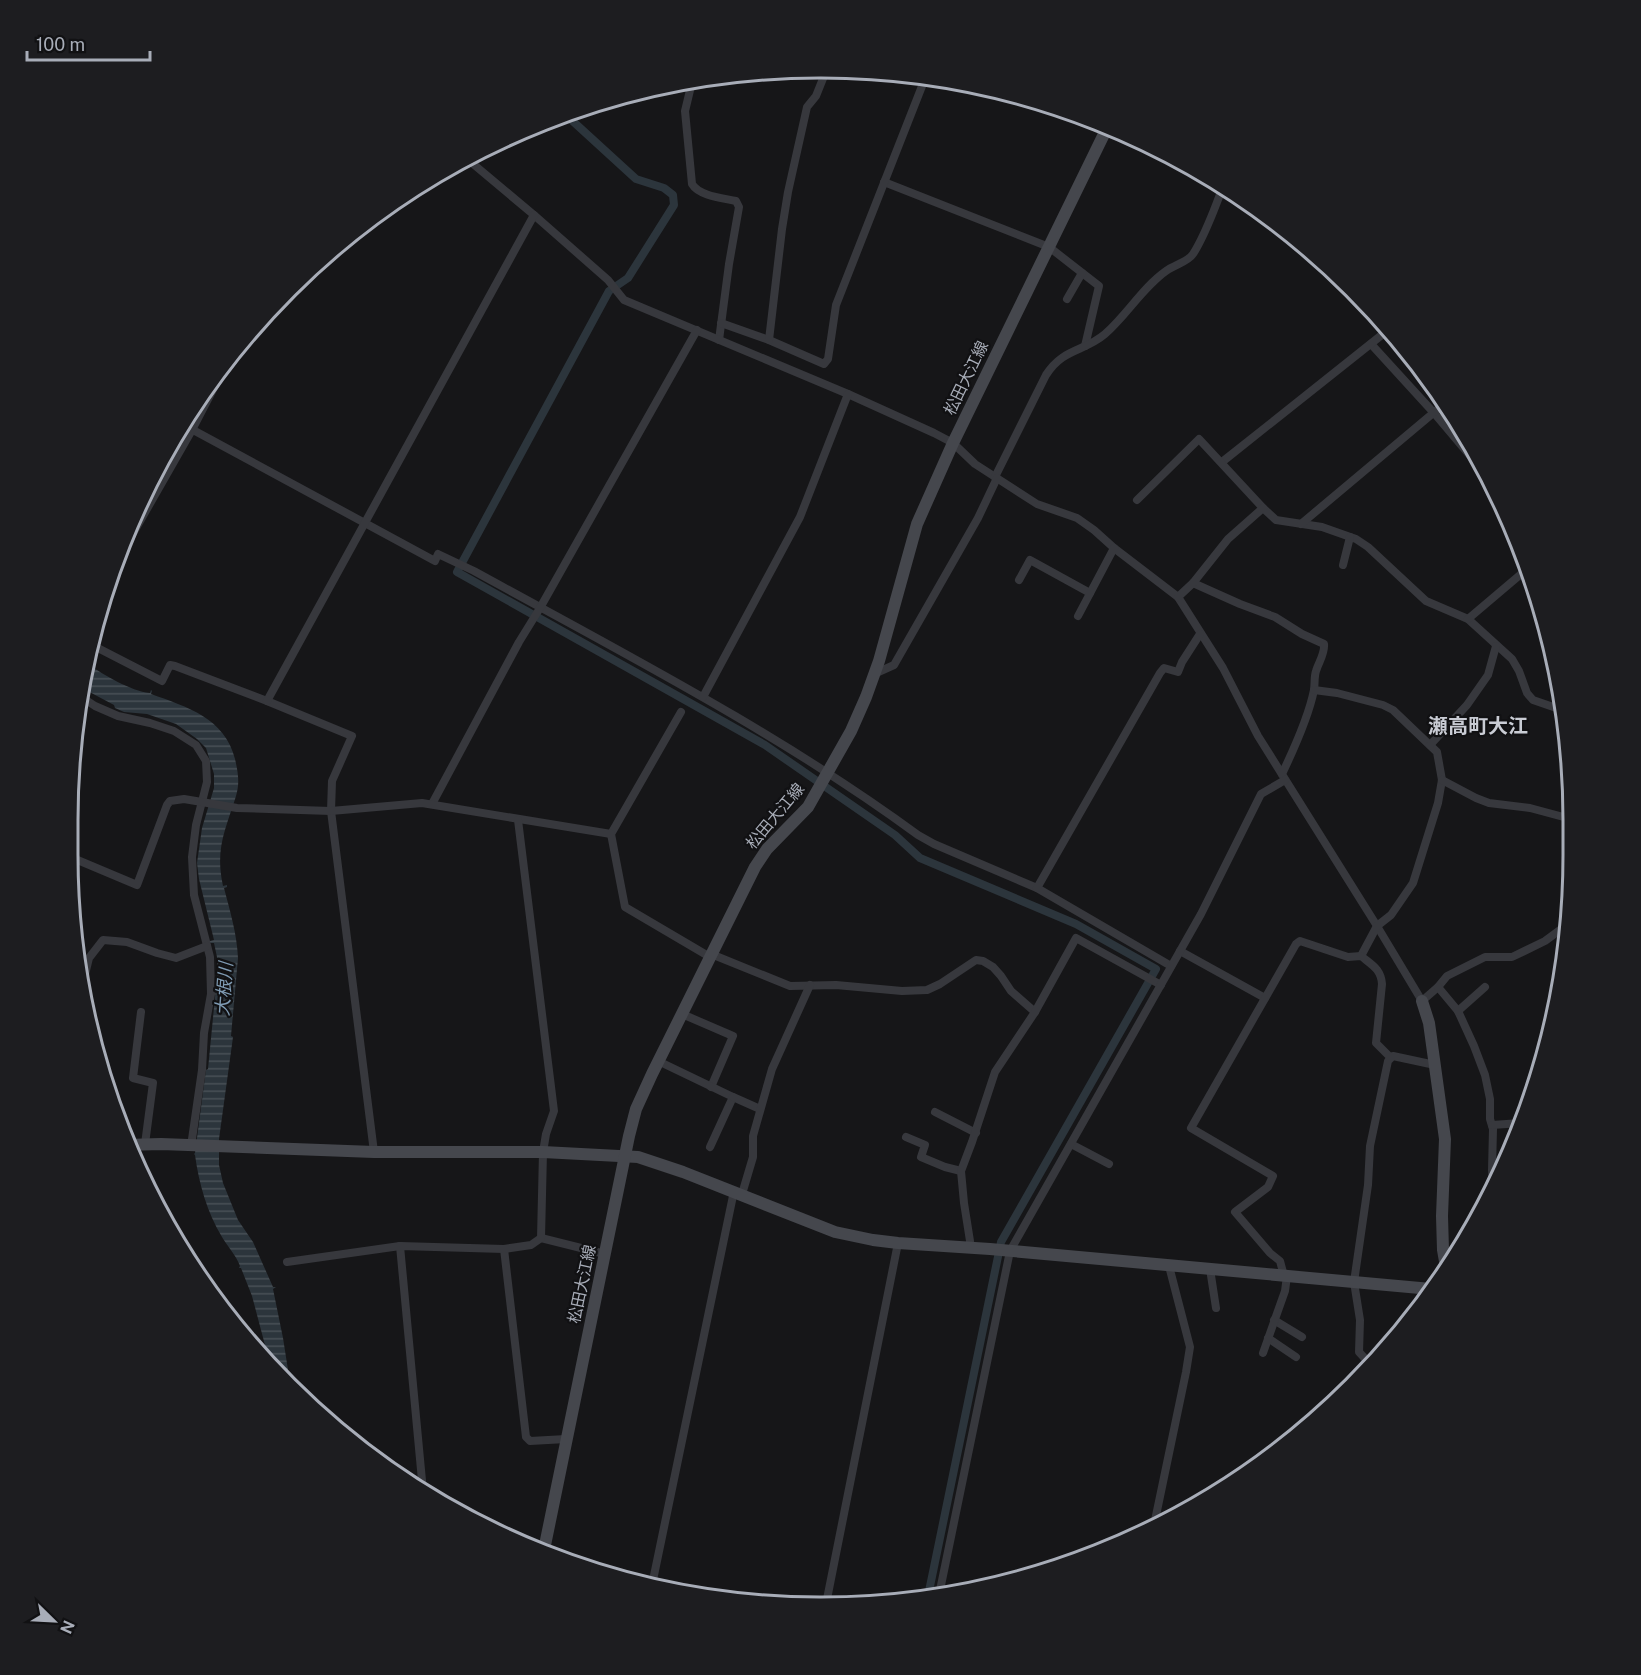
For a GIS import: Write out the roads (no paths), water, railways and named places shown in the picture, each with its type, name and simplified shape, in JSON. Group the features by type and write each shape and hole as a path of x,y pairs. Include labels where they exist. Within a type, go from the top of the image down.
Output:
{"street":[{"path":"769,340 788,192 807,107 816,96 823,78"},
{"path":"721,323 824,363 828,359 836,305 922,85"},
{"path":"690,90 686,111 692,184 695,189 702,192 736,201 739,207 719,340"},
{"name":"松田大江線","path":"545,1544 636,1109 755,867 767,849 808,807 851,731 874,674 916,524 953,443 1104,135"},
{"path":"474,164 608,280 624,300 849,394 953,443 975,464 1037,504 1077,518 1178,597 1222,668 1258,736 1422,1001 1429,1023 1445,1139 1442,1216 1444,1257"},
{"path":"884,183 1048,247 1099,286 1085,346"},
{"path":"874,674 894,665 978,518 1053,364 1106,334 1167,270 1192,257 1220,195"},
{"path":"267,701 534,214"},
{"path":"1067,299 1082,273"},
{"path":"432,804 519,642 697,330"},
{"path":"1222,462 1382,335"},
{"path":"1371,344 1462,445"},
{"path":"703,697 800,517 849,394"},
{"path":"149,506 205,405"},
{"path":"1301,524 1438,409"},
{"path":"192,430 435,561 438,554 474,571 703,697 827,774 918,835 1036,888 1172,966"},
{"path":"1137,500 1199,439 1276,520 1322,527 1356,539 1368,547 1426,601 1468,619 1512,659 1527,693 1533,700 1554,707"},
{"path":"1178,597 1193,583 1228,539 1263,508"},
{"path":"1343,565 1350,537"},
{"path":"1078,615 1114,548"},
{"path":"1019,580 1030,560 1090,593"},
{"path":"1468,619 1521,574"},
{"path":"940,1587 1008,1251 1172,966 1222,875 1261,794 1283,777 1314,690 1315,672 1325,650 1324,644 1275,617 1193,583"},
{"path":"1036,888 1160,673 1164,668 1178,672 1200,634"},
{"path":"1430,745 1467,705 1488,675 1496,646"},
{"path":"98,648 162,681 170,665 175,666 352,736 332,781 332,811 374,1152"},
{"path":"1314,690 1337,693 1383,705 1393,710 1437,752 1442,780 1438,803 1413,883 1391,915 1377,926 1361,956"},
{"path":"88,701 118,716 174,731 196,745 206,761 207,782 204,803 196,825 192,857 194,895 210,957 211,994 204,1033 202,1070 191,1146"},
{"path":"681,712 611,834 626,907 711,955 790,986 836,985 902,991 927,990 976,960 983,961 993,967 1011,991 1035,1012"},
{"path":"1442,780 1489,803 1530,808 1563,817"},
{"path":"78,860 137,885 167,805 170,801 184,799 237,808 332,811 422,803 611,834"},
{"path":"518,820 554,1111 543,1152 541,1238"},
{"path":"1422,1001 1447,976 1485,957 1512,957 1545,941 1559,931"},
{"path":"969,1247 962,1171 995,1072 1035,1012 1076,938 1161,985"},
{"path":"87,968 89,958 103,940 127,942 177,958 207,946"},
{"path":"1263,1353 1285,1292 1286,1276 1280,1261 1270,1253 1235,1212 1268,1187 1274,1176 1191,1128 1296,944 1300,941 1348,957 1361,956 1378,969 1382,976 1382,984 1376,1043 1390,1057 1435,1065"},
{"path":"1180,951 1265,998"},
{"path":"654,1578 738,1193 753,1157 753,1136 760,1109 772,1069 810,985"},
{"path":"1438,987 1458,1011 1485,1075 1493,1129 1492,1170"},
{"path":"1458,1011 1485,987"},
{"path":"141,1012 133,1078 153,1083 145,1144"},
{"path":"682,1014 733,1036 711,1087"},
{"path":"1365,1359 1359,1352 1360,1320 1354,1282 1368,1185 1370,1146 1390,1057"},
{"path":"658,1061 760,1109"},
{"path":"710,1147 733,1097"},
{"path":"935,1112 975,1133"},
{"path":"1492,1125 1512,1124"},
{"path":"906,1137 925,1145 921,1157 962,1171"},
{"path":"1071,1143 1109,1164"},
{"path":"138,1145 374,1152 543,1152 638,1157 683,1172 835,1232 898,1243 969,1247 1423,1288"},
{"path":"287,1262 400,1246 504,1249 531,1245 541,1238 605,1254"},
{"path":"827,1597 898,1243"},
{"path":"400,1246 422,1481"},
{"path":"504,1249 526,1437 530,1441 566,1439"},
{"path":"1156,1517 1190,1347 1169,1266"},
{"path":"1210,1269 1216,1308"},
{"path":"1274,1320 1302,1337"},
{"path":"1268,1338 1296,1357"}],"water":[{"name":"大根川","path":"94,668 126,686 142,692 150,693 151,690 151,694 203,716 223,733 235,759 238,787 222,840 220,861 223,886 227,885 224,888 235,931 238,958 231,1036 233,1037 219,1139 219,1165 223,1183 238,1220 253,1242 273,1287 276,1287 273,1289 288,1373 266,1348 252,1296 241,1268 208,1208 194,1154 206,1070 208,1069 217,977 217,957 214,943 210,943 214,940 197,863 202,828 214,788 214,774 206,748 176,724 147,714 124,712 115,708 114,705 89,692"}],"waterway":[{"path":"572,121 636,179 664,188 673,195 674,205 628,278 609,291 457,572 765,745 895,835 920,858 1076,924 1156,969 1001,1242 929,1589"}],"district":[{"name":"瀬高町大江","path":"1478,726"}]}
